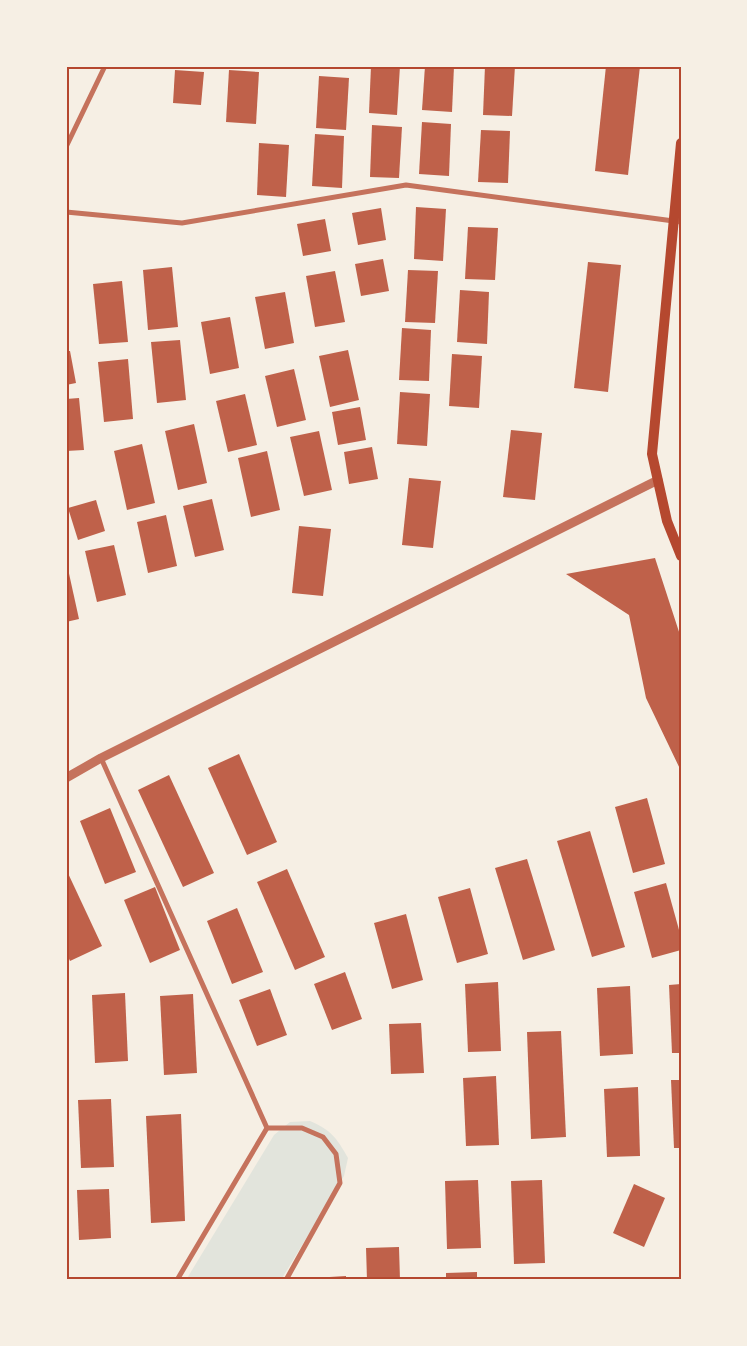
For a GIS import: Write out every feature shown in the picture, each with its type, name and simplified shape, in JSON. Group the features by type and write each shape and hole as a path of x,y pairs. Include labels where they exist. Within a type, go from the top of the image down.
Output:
{"main road":[{"path":"681,143 677,222 652,454 667,521 681,556"}],"street":[{"path":"66,147 105,66"},
{"path":"66,212 182,223 406,185 677,222"},
{"path":"66,778 101,758 658,480"},
{"path":"101,758 267,1128"},
{"path":"177,1280 267,1128"},
{"path":"267,1128 302,1128 323,1138 336,1154 340,1183 286,1280"}],"shaded area":[{"path":"310,1121 333,1135 348,1158 344,1176 281,1280 186,1280 274,1135 290,1122"}],"building":[{"path":"371,66 400,66 397,115 369,113"},
{"path":"425,66 454,66 452,112 422,110"},
{"path":"485,66 515,66 512,116 483,115"},
{"path":"606,66 640,66 628,175 595,171"},
{"path":"175,70 204,72 201,105 173,103"},
{"path":"229,70 259,72 256,124 226,122"},
{"path":"319,76 349,78 346,130 316,128"},
{"path":"422,122 451,124 449,176 419,174"},
{"path":"372,125 402,127 399,178 370,177"},
{"path":"481,130 510,131 508,183 478,182"},
{"path":"315,134 344,136 342,188 312,186"},
{"path":"259,143 289,145 286,197 257,195"},
{"path":"416,207 446,209 443,261 414,259"},
{"path":"381,208 386,240 358,245 352,213"},
{"path":"325,219 331,251 303,256 297,224"},
{"path":"468,227 498,228 495,280 465,279"},
{"path":"383,259 389,291 361,296 355,264"},
{"path":"588,262 621,265 608,392 574,388"},
{"path":"172,267 178,327 148,330 143,270"},
{"path":"408,270 438,271 435,323 405,322"},
{"path":"335,271 345,322 315,327 306,276"},
{"path":"122,281 128,342 99,344 93,284"},
{"path":"460,290 489,292 487,344 457,342"},
{"path":"285,292 294,343 265,349 255,297"},
{"path":"230,317 239,368 210,374 201,322"},
{"path":"402,328 431,330 429,381 399,380"},
{"path":"180,340 186,400 157,403 151,342"},
{"path":"348,350 359,400 330,407 319,356"},
{"path":"66,351 70,351 76,383 66,385"},
{"path":"452,354 482,356 479,408 449,406"},
{"path":"128,359 133,419 104,422 98,362"},
{"path":"294,369 306,420 277,427 265,376"},
{"path":"400,392 430,394 427,446 397,444"},
{"path":"245,394 257,445 228,452 216,401"},
{"path":"79,398 84,450 66,451 66,399"},
{"path":"360,407 366,440 338,445 332,412"},
{"path":"194,424 207,483 178,490 165,431"},
{"path":"511,430 542,433 535,500 503,497"},
{"path":"319,431 332,490 304,496 290,437"},
{"path":"142,444 155,503 127,510 114,451"},
{"path":"372,447 378,479 349,484 344,452"},
{"path":"267,451 280,510 251,517 238,458"},
{"path":"409,478 441,481 433,548 402,545"},
{"path":"212,499 224,550 195,557 183,506"},
{"path":"96,500 105,531 78,540 68,508"},
{"path":"166,515 177,566 148,573 137,522"},
{"path":"299,526 331,529 323,596 292,593"},
{"path":"114,545 126,595 97,602 85,551"},
{"path":"655,558 681,638 681,771 646,698 629,615 566,574"},
{"path":"66,569 68,569 79,619 66,622"},
{"path":"239,754 277,842 247,855 208,768"},
{"path":"169,775 214,873 183,887 138,790"},
{"path":"647,798 665,864 633,873 615,807"},
{"path":"110,808 136,872 105,884 80,821"},
{"path":"590,831 625,947 592,957 557,841"},
{"path":"527,859 555,950 523,960 495,868"},
{"path":"66,869 102,946 70,961 66,952"},
{"path":"287,869 325,957 295,970 257,882"},
{"path":"666,883 681,937 681,950 652,958 634,892"},
{"path":"155,887 180,950 150,963 124,900"},
{"path":"470,888 488,954 457,963 438,897"},
{"path":"237,908 263,972 232,984 207,921"},
{"path":"406,914 423,980 392,989 374,923"},
{"path":"345,972 362,1019 332,1030 314,984"},
{"path":"498,982 501,1051 468,1052 465,984"},
{"path":"681,984 681,1053 672,1053 669,985"},
{"path":"630,986 633,1054 600,1056 597,988"},
{"path":"270,989 287,1035 257,1046 239,1000"},
{"path":"125,993 128,1061 95,1063 92,995"},
{"path":"193,994 197,1073 164,1075 160,996"},
{"path":"421,1023 424,1073 391,1074 389,1024"},
{"path":"561,1031 566,1137 531,1139 527,1032"},
{"path":"496,1076 499,1145 466,1146 463,1078"},
{"path":"671,1080 681,1080 681,1148 674,1148"},
{"path":"638,1087 640,1156 607,1157 604,1089"},
{"path":"111,1099 114,1167 81,1168 78,1100"},
{"path":"181,1114 185,1221 151,1223 146,1116"},
{"path":"478,1180 481,1248 447,1249 445,1181"},
{"path":"542,1180 545,1263 514,1264 511,1181"},
{"path":"634,1184 665,1198 644,1247 613,1233"},
{"path":"109,1189 111,1238 79,1240 77,1190"},
{"path":"399,1247 400,1280 367,1280 366,1248"},
{"path":"477,1272 477,1280 446,1280 446,1273"},
{"path":"346,1276 346,1280 313,1280 313,1278"}]}
